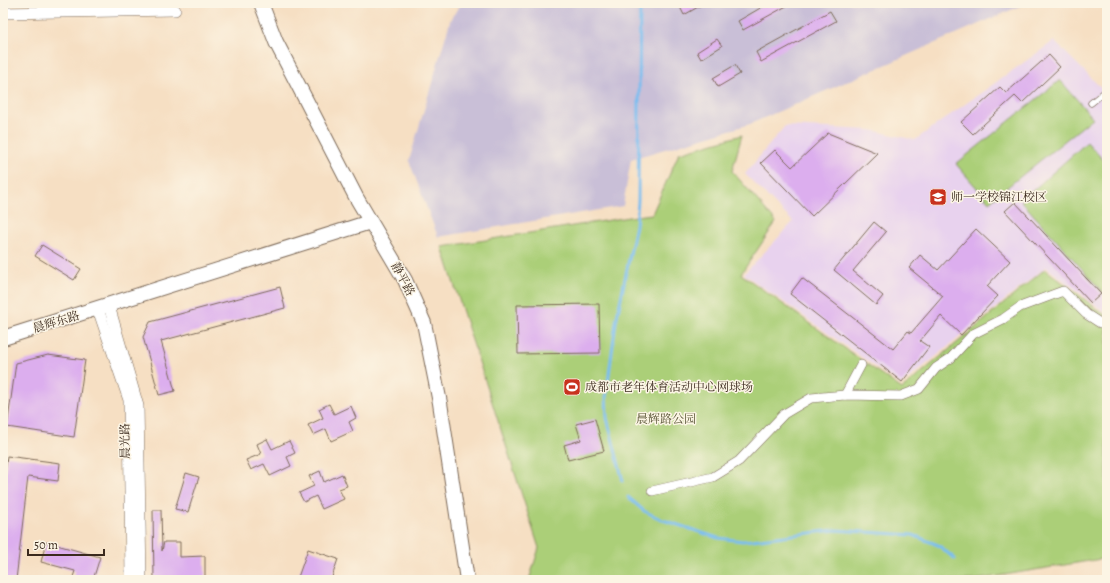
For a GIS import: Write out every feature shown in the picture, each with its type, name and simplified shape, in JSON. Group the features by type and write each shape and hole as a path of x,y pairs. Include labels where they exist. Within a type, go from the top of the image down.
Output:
{"street":[{"name":"静平路","path":"261,3 276,42 356,197 405,280 424,323 440,403 467,580"},
{"path":"3,13 175,10"},
{"name":"晨辉东路","path":"3,338 370,222"},
{"path":"652,491 712,477 739,461 784,414 811,398 845,395 901,396 919,389 936,368 951,358 973,334 1003,319 1020,307 1063,290 1086,314 1100,323 1107,322"},
{"name":"晨光路","path":"103,307 129,400 131,580"},
{"name":"晨光路","path":"103,307 138,406 141,580"},
{"path":"845,395 861,365"}],"lane":[{"path":"1091,103 1107,90"}],"shaded area":[{"path":"462,3 1027,3 750,124 631,159 623,206 438,237 409,161 451,18"},
{"name":"师一学校锦江校区","path":"1054,41 1107,94 1106,313 1046,267 901,385 744,274 793,222 745,174 785,126 871,130 915,140"}],"green space":[{"path":"1060,80 1093,118 989,202 956,164"},
{"name":"晨辉路公园","path":"742,135 732,171 776,222 741,274 902,389 1045,269 1105,315 1107,314 1107,558 974,580 529,580 539,548 442,247 652,214 679,153"},
{"path":"1087,142 1107,164 1107,297 1021,201"}],"building":[{"path":"678,3 705,3 684,15"},
{"path":"769,3 792,3 743,30 738,21"},
{"path":"830,11 836,21 761,62 756,52"},
{"path":"717,39 722,46 701,59 697,52"},
{"path":"1049,55 1060,67 1022,103 1015,96 973,134 961,122 1000,87 1006,93"},
{"path":"735,65 740,74 718,87 713,78"},
{"path":"828,133 877,153 812,216 761,163 775,150 792,167"},
{"path":"1015,202 1101,294 1091,303 1005,211"},
{"path":"874,222 886,232 853,271 883,296 876,305 834,270"},
{"path":"976,229 1010,261 987,286 998,296 961,335 941,316 920,341 929,347 902,382 790,294 802,278 893,349 908,331 911,333 943,296 909,268 920,255 938,270"},
{"path":"42,245 81,269 74,280 35,256"},
{"path":"280,287 285,308 161,341 175,391 159,395 143,337 150,322"},
{"path":"599,304 600,353 518,354 517,305"},
{"path":"48,355 85,360 74,437 7,427 16,363"},
{"path":"329,404 334,414 351,406 356,418 349,422 353,431 331,441 326,429 313,435 308,425 323,418 319,409"},
{"path":"595,419 604,451 568,460 564,445 581,440 576,424"},
{"path":"267,439 272,449 289,441 295,453 287,457 291,466 270,476 264,464 251,470 246,460 261,454 257,444"},
{"path":"7,456 60,463 58,481 28,477 16,580 3,580 3,490"},
{"path":"320,471 324,482 342,474 347,486 339,489 344,499 322,509 316,496 304,502 299,493 314,486 309,476"},
{"path":"186,473 199,477 188,512 175,509"},
{"path":"153,510 161,510 162,551 164,542 180,542 180,557 205,556 205,580 154,580"},
{"path":"46,542 100,557 93,580 72,580 75,571 41,562"},
{"path":"308,549 338,559 331,580 297,580"}],"waterway":[{"path":"623,481 607,418 606,397 616,322 636,225 638,201 640,3"},
{"path":"628,497 644,511 663,520 718,538 743,541 835,530 913,535 938,545 955,559"}],"place":[{"name":"师一学校锦江校区","path":"938,197"},
{"name":"成都市老年体育活动中心网球场","path":"572,387"}]}
